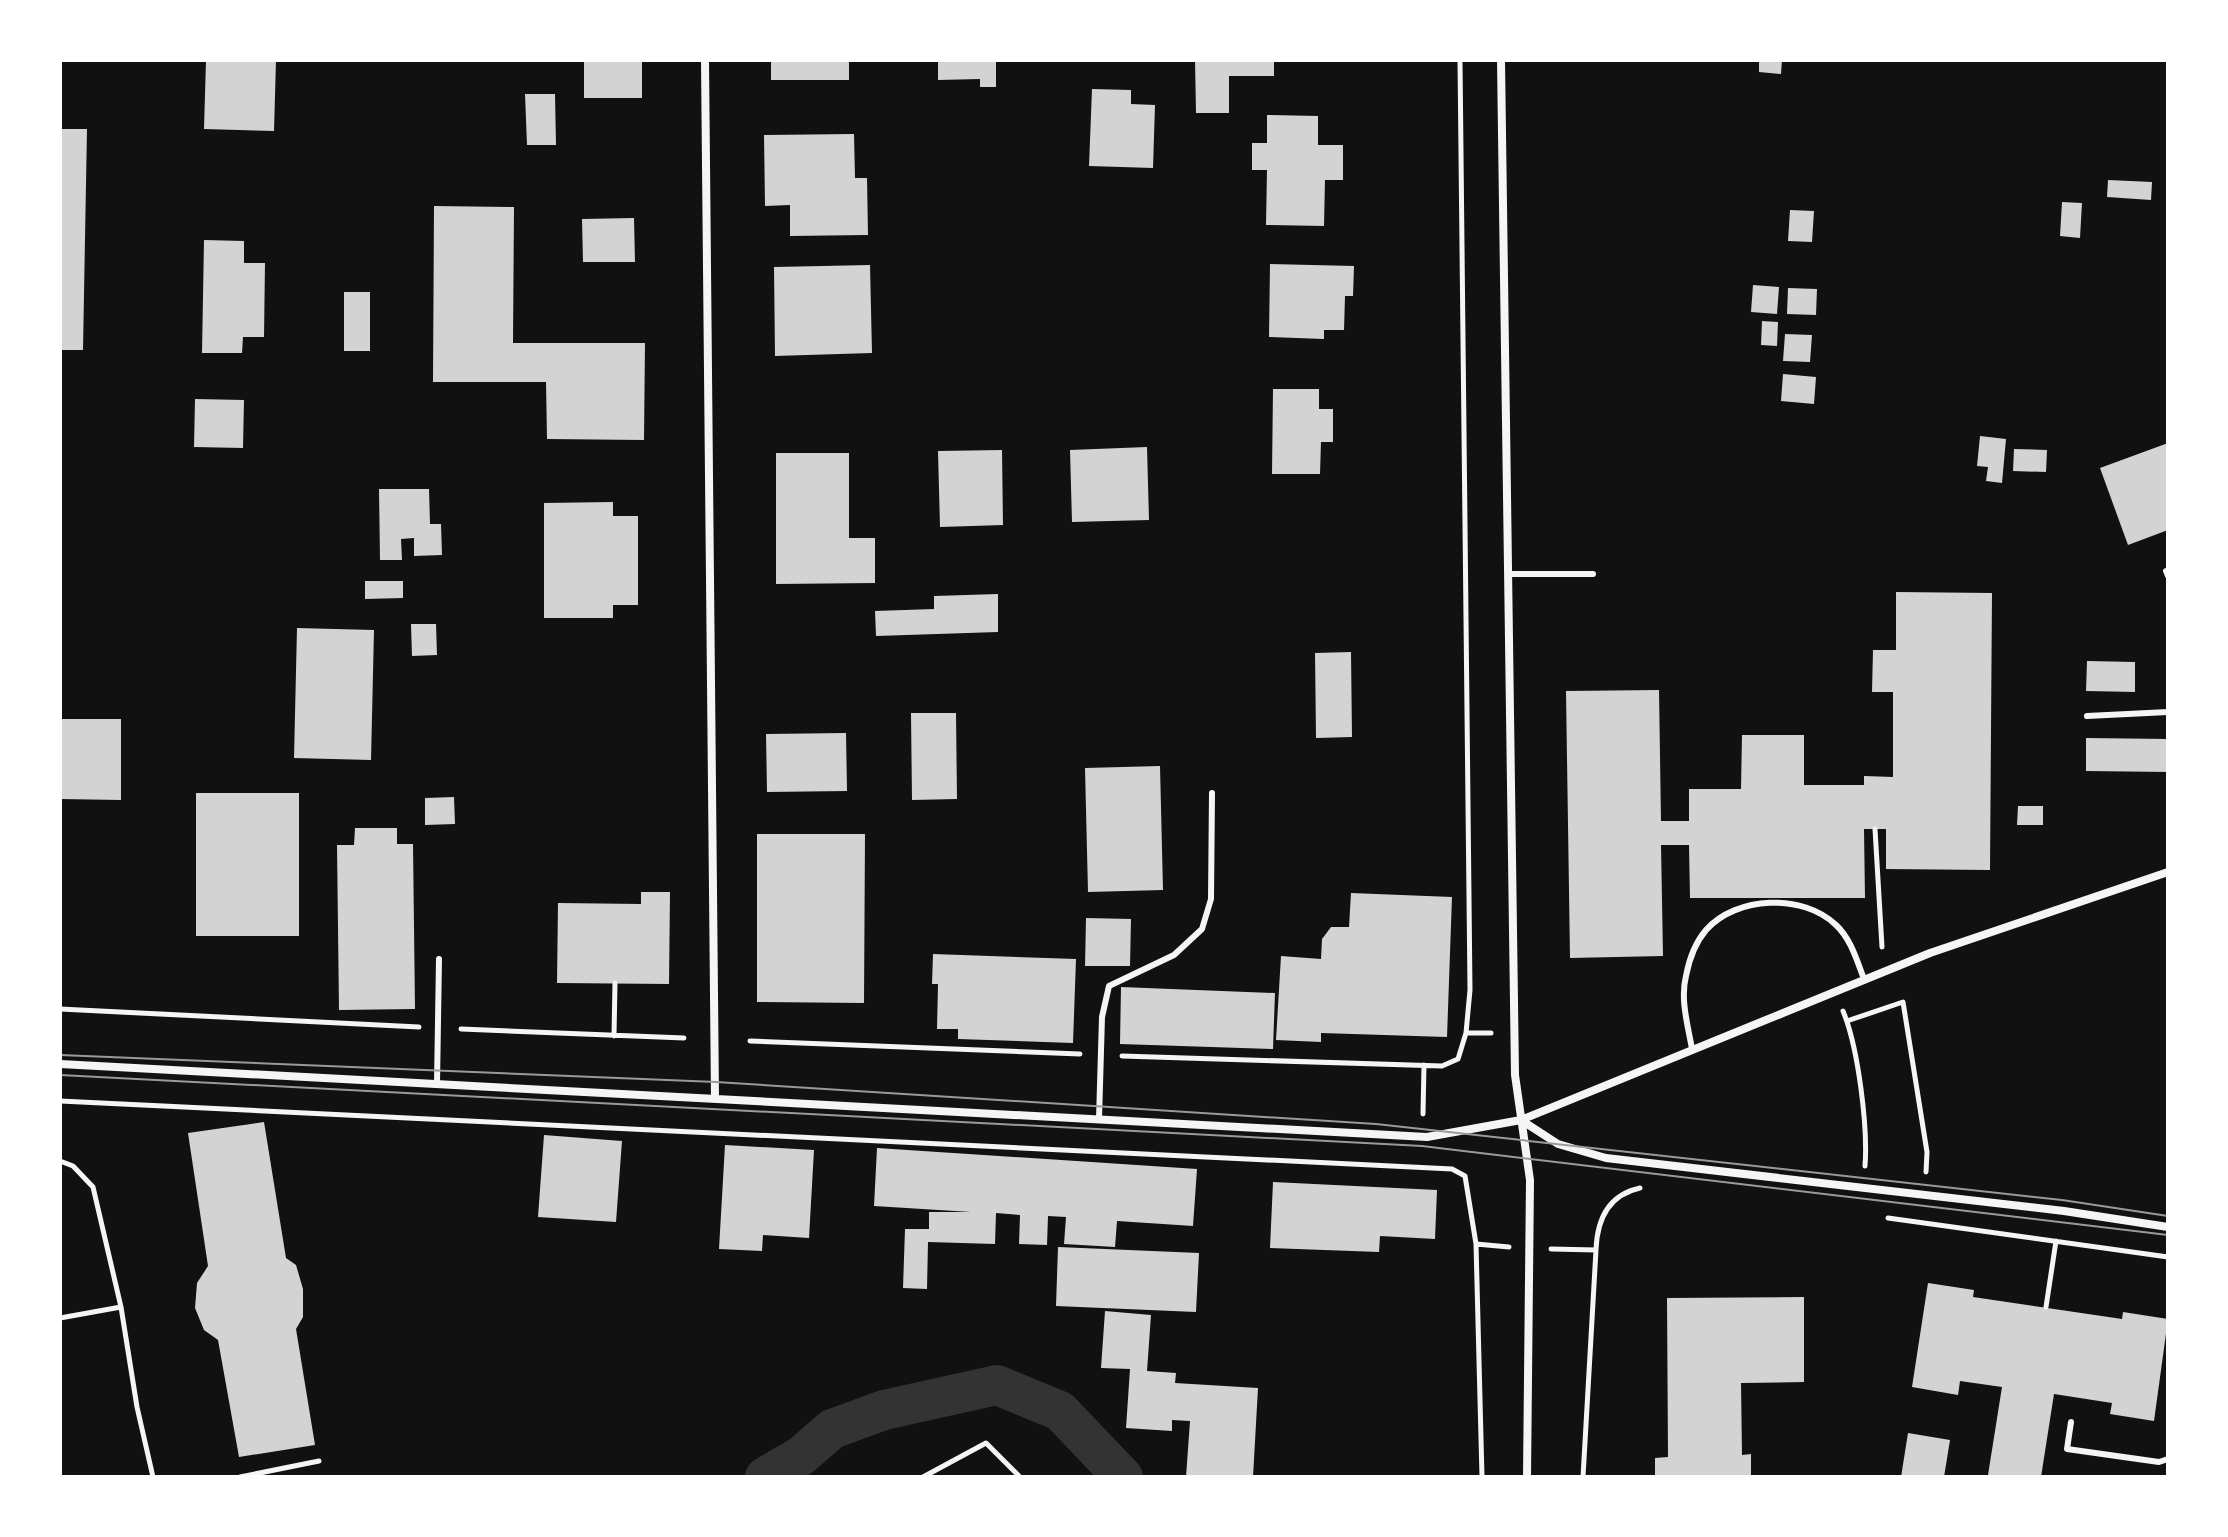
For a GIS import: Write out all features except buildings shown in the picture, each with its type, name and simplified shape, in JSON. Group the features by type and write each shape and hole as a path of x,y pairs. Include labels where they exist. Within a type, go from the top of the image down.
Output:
{"street":[{"path":"705,60 715,1098"},
{"path":"1501,60 1514,1032 1521,1120 1530,1180 1527,1477"},
{"path":"60,1064 1427,1137 1521,1120 1864,979 2168,872"},
{"path":"1521,1120 1558,1144 1606,1158 2064,1211 2168,1227"}],"lane":[{"path":"1508,574 1593,574"},
{"path":"2087,716 2168,712"},
{"path":"1099,1119 1104,999 1109,986 1174,955 1192,942 1208,918 1212,793"},
{"path":"1692,1049 1685,979 1695,947 1705,931 1731,911 1783,904 1816,910 1837,926 1850,943 1864,979"},
{"path":"437,1084 439,959"},
{"path":"2071,1422 2067,1449 2159,1462 2168,1459"}],"path":[{"path":"750,1041 1442,1066 1458,1059 1466,1033 1470,958 1460,60"},
{"path":"1875,829 1884,972"},
{"path":"614,1036 615,983"},
{"path":"1847,1021 1903,1002 1927,1152"},
{"path":"60,1009 684,1038"},
{"path":"1850,1029 1866,1146"},
{"path":"1466,1033 1514,1032"},
{"path":"60,1101 1452,1169 1465,1176 1469,1187 1476,1244 1482,1477"},
{"path":"60,1161 73,1166 93,1187 121,1307 137,1407 153,1477"},
{"path":"1583,1477 1597,1225 1608,1206 1628,1191 1647,1186"},
{"path":"1885,1217 2168,1257"},
{"path":"2046,1307 2056,1241"},
{"path":"1476,1244 1596,1250"},
{"path":"60,1318 121,1307"},
{"path":"923,1477 986,1443 1020,1477"},
{"path":"240,1477 319,1461"}],"waterway":[{"path":"765,1477 801,1456 832,1429 884,1410 997,1385 1060,1411 1123,1477"}],"tram line":[{"path":"60,1055 716,1082 1376,1124 2062,1200 2168,1216"},
{"path":"60,1075 1422,1146 2168,1235"}]}
